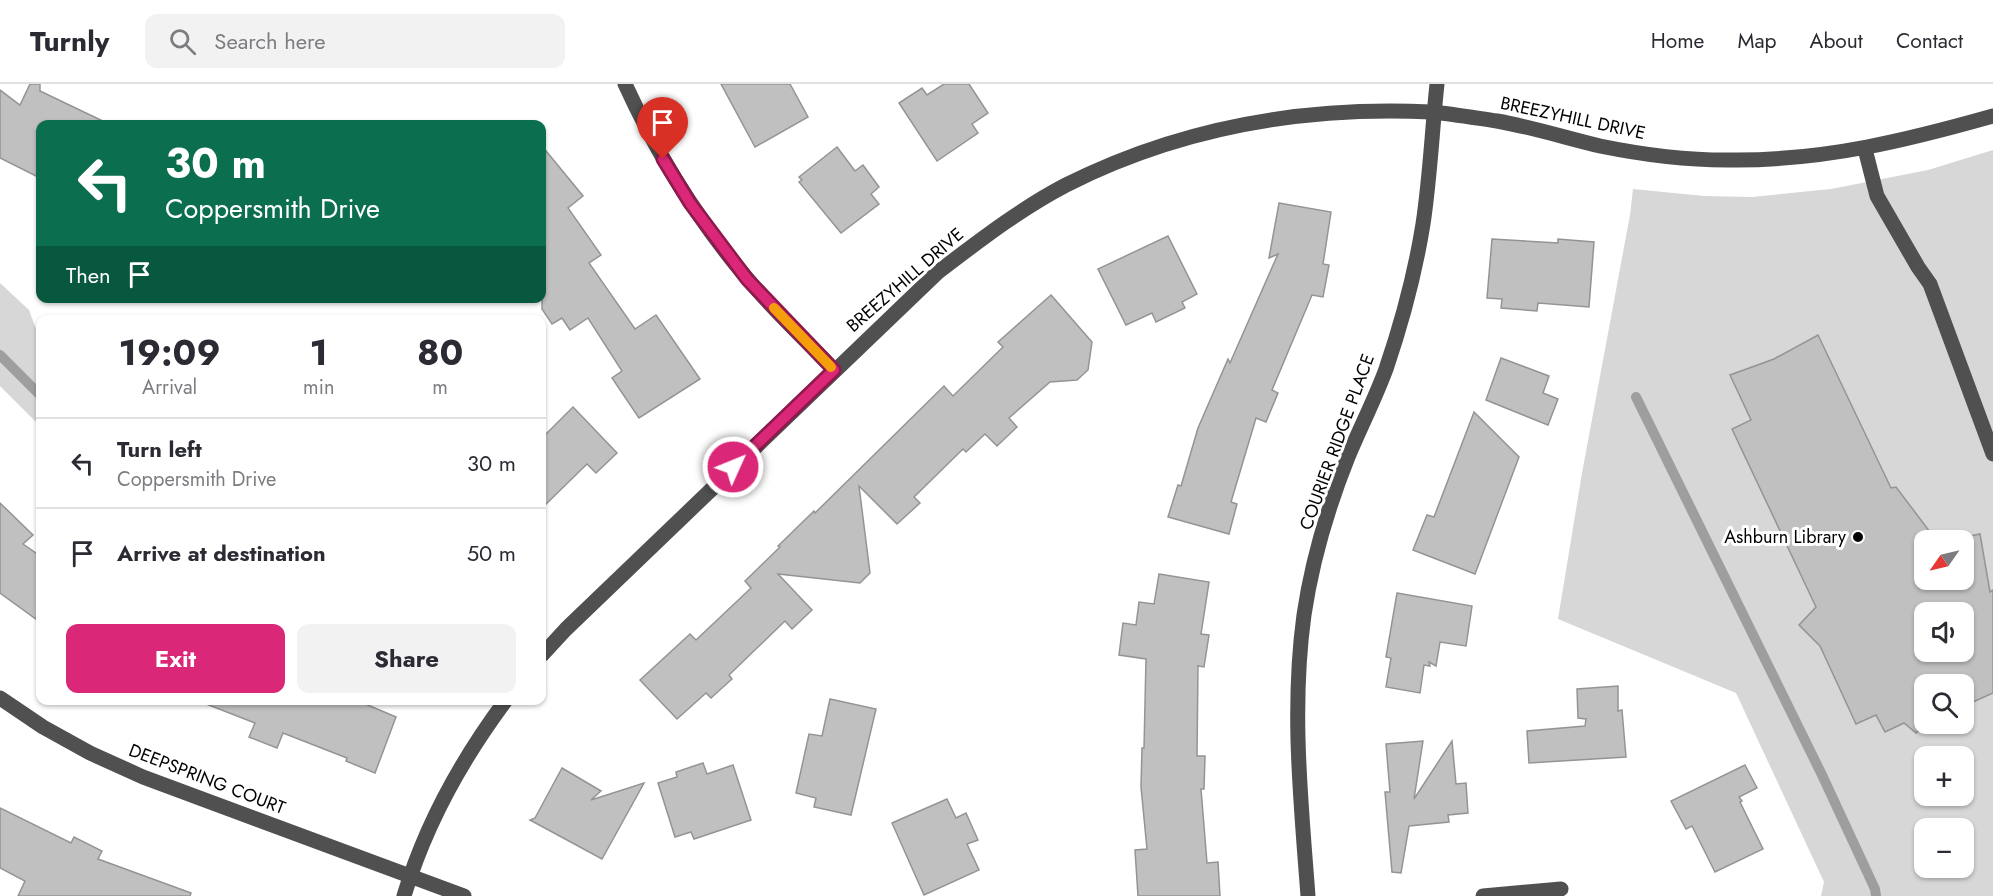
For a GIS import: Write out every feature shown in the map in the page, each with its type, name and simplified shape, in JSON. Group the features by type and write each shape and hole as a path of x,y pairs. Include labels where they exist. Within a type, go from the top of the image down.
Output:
{"street":[{"path":"625,84 663,159 718,242 747,279 834,370"},
{"name":"COURIER RIDGE PLACE","path":"1308,896 1296,731 1298,673 1304,614 1331,504 1385,372 1408,300 1423,224 1437,84"},
{"name":"BREEZYHILL DRIVE","path":"546,651 574,621 938,272 1000,225 1065,186 1140,153 1210,131 1291,116 1355,110 1434,112 1501,122 1601,146 1662,156 1736,160 1811,157 1865,149 1993,116"},
{"path":"1865,149 1877,196 1930,284 1993,454"},
{"name":"DEEPSPRING COURT","path":"0,698 44,727 90,753 143,777 464,896"},
{"path":"404,896 433,822 460,769 503,705"},
{"path":"1484,896 1561,889"}],"shaded area":[{"path":"1993,150 1993,896 1821,896 1824,882 1736,693 1558,619 1633,189 1704,196 1752,197 1831,189 1928,170"},
{"path":"0,283 29,310 36,329 36,422 0,386"}],"building":[{"path":"30,84 40,84 40,91 101,120 36,120 36,176 0,158 0,90 20,105"},
{"path":"721,84 790,84 808,117 755,147"},
{"path":"944,84 969,84 988,113 972,124 978,133 937,161 899,103 922,88 927,95"},
{"path":"837,147 855,171 863,165 879,187 871,194 879,204 841,233 799,182 802,180 799,177"},
{"path":"546,151 583,196 568,208 601,255 589,263 635,329 656,315 700,379 639,418 612,378 622,371 588,318 570,330 562,318 552,324 542,309 542,303 546,303"},
{"path":"1279,203 1331,212 1323,264 1329,265 1323,297 1312,295 1272,390 1278,393 1266,422 1256,418 1231,502 1237,504 1229,534 1168,517 1178,485 1181,486 1198,428 1228,359 1230,363 1278,254 1269,258"},
{"path":"1168,236 1197,294 1182,302 1185,308 1156,322 1152,313 1126,325 1098,269"},
{"path":"1492,239 1558,243 1558,239 1594,242 1589,307 1538,303 1537,311 1501,308 1502,299 1487,298"},
{"path":"1051,295 1092,342 1088,370 1077,380 1050,382 1009,418 1017,427 997,446 985,434 966,452 963,449 914,497 920,503 897,524 859,486 870,573 860,583 778,574 812,610 792,629 785,621 729,675 732,679 711,698 706,693 677,719 640,680 690,634 696,640 751,588 745,581 814,511 815,513 944,386 953,396 1003,347 998,342"},
{"name":"Ashburn Library","path":"1818,335 1891,488 1896,487 1928,530 1914,530 1914,590 1974,590 1974,535 1980,534 1990,592 1993,590 1993,693 1974,702 1974,674 1914,674 1914,731 1904,723 1885,732 1876,715 1856,724 1820,646 1799,625 1816,607 1732,429 1751,420 1730,375 1774,359"},
{"path":"1501,358 1549,376 1543,393 1558,399 1548,425 1486,400"},
{"path":"573,407 617,453 596,473 587,464 546,504 546,434"},
{"path":"1474,412 1519,457 1475,574 1413,550 1427,515 1434,517"},
{"path":"0,503 33,535 23,544 36,553 36,619 0,593"},
{"path":"1159,574 1209,582 1201,634 1209,635 1204,667 1198,666 1197,756 1205,756 1204,789 1201,789 1207,863 1218,862 1220,896 1138,896 1135,850 1147,849 1141,787 1146,659 1119,655 1123,623 1136,625 1139,602 1154,604"},
{"path":"1397,593 1472,606 1466,646 1440,642 1436,666 1429,662 1430,666 1424,665 1420,693 1386,687 1391,658 1386,657"},
{"path":"1618,686 1618,711 1622,710 1626,757 1529,763 1527,731 1585,726 1586,719 1578,718 1577,689"},
{"path":"830,699 876,709 851,815 814,807 816,798 796,793 809,734 822,736"},
{"path":"209,705 368,705 396,717 375,773 346,761 347,758 283,733 277,748 249,737 255,723"},
{"path":"1423,741 1414,799 1452,741 1456,784 1466,783 1468,813 1448,815 1449,822 1409,826 1401,873 1392,872 1385,792 1390,792 1386,744"},
{"path":"703,763 707,774 733,765 751,820 694,839 691,832 675,837 658,783 677,777 676,772"},
{"path":"1745,765 1757,788 1739,797 1742,801 1740,802 1763,849 1715,872 1692,826 1686,829 1671,801"},
{"path":"562,768 601,791 591,800 644,783 602,859 530,820 535,818"},
{"path":"947,799 956,818 966,813 978,840 967,844 979,870 924,895 892,823"},
{"path":"0,808 71,843 74,837 102,851 98,859 191,893 190,896 18,896 25,881 0,868"}],"waterway":[{"path":"0,355 36,391"},
{"path":"1636,397 1822,775 1875,889 1876,896"}],"slow traffic":[{"path":"774,308 831,367"}],"place":[{"name":"Ashburn Library","path":"1858,537"}],"route":[{"path":"663,159 690,203 747,279 834,370 733,467"}]}
